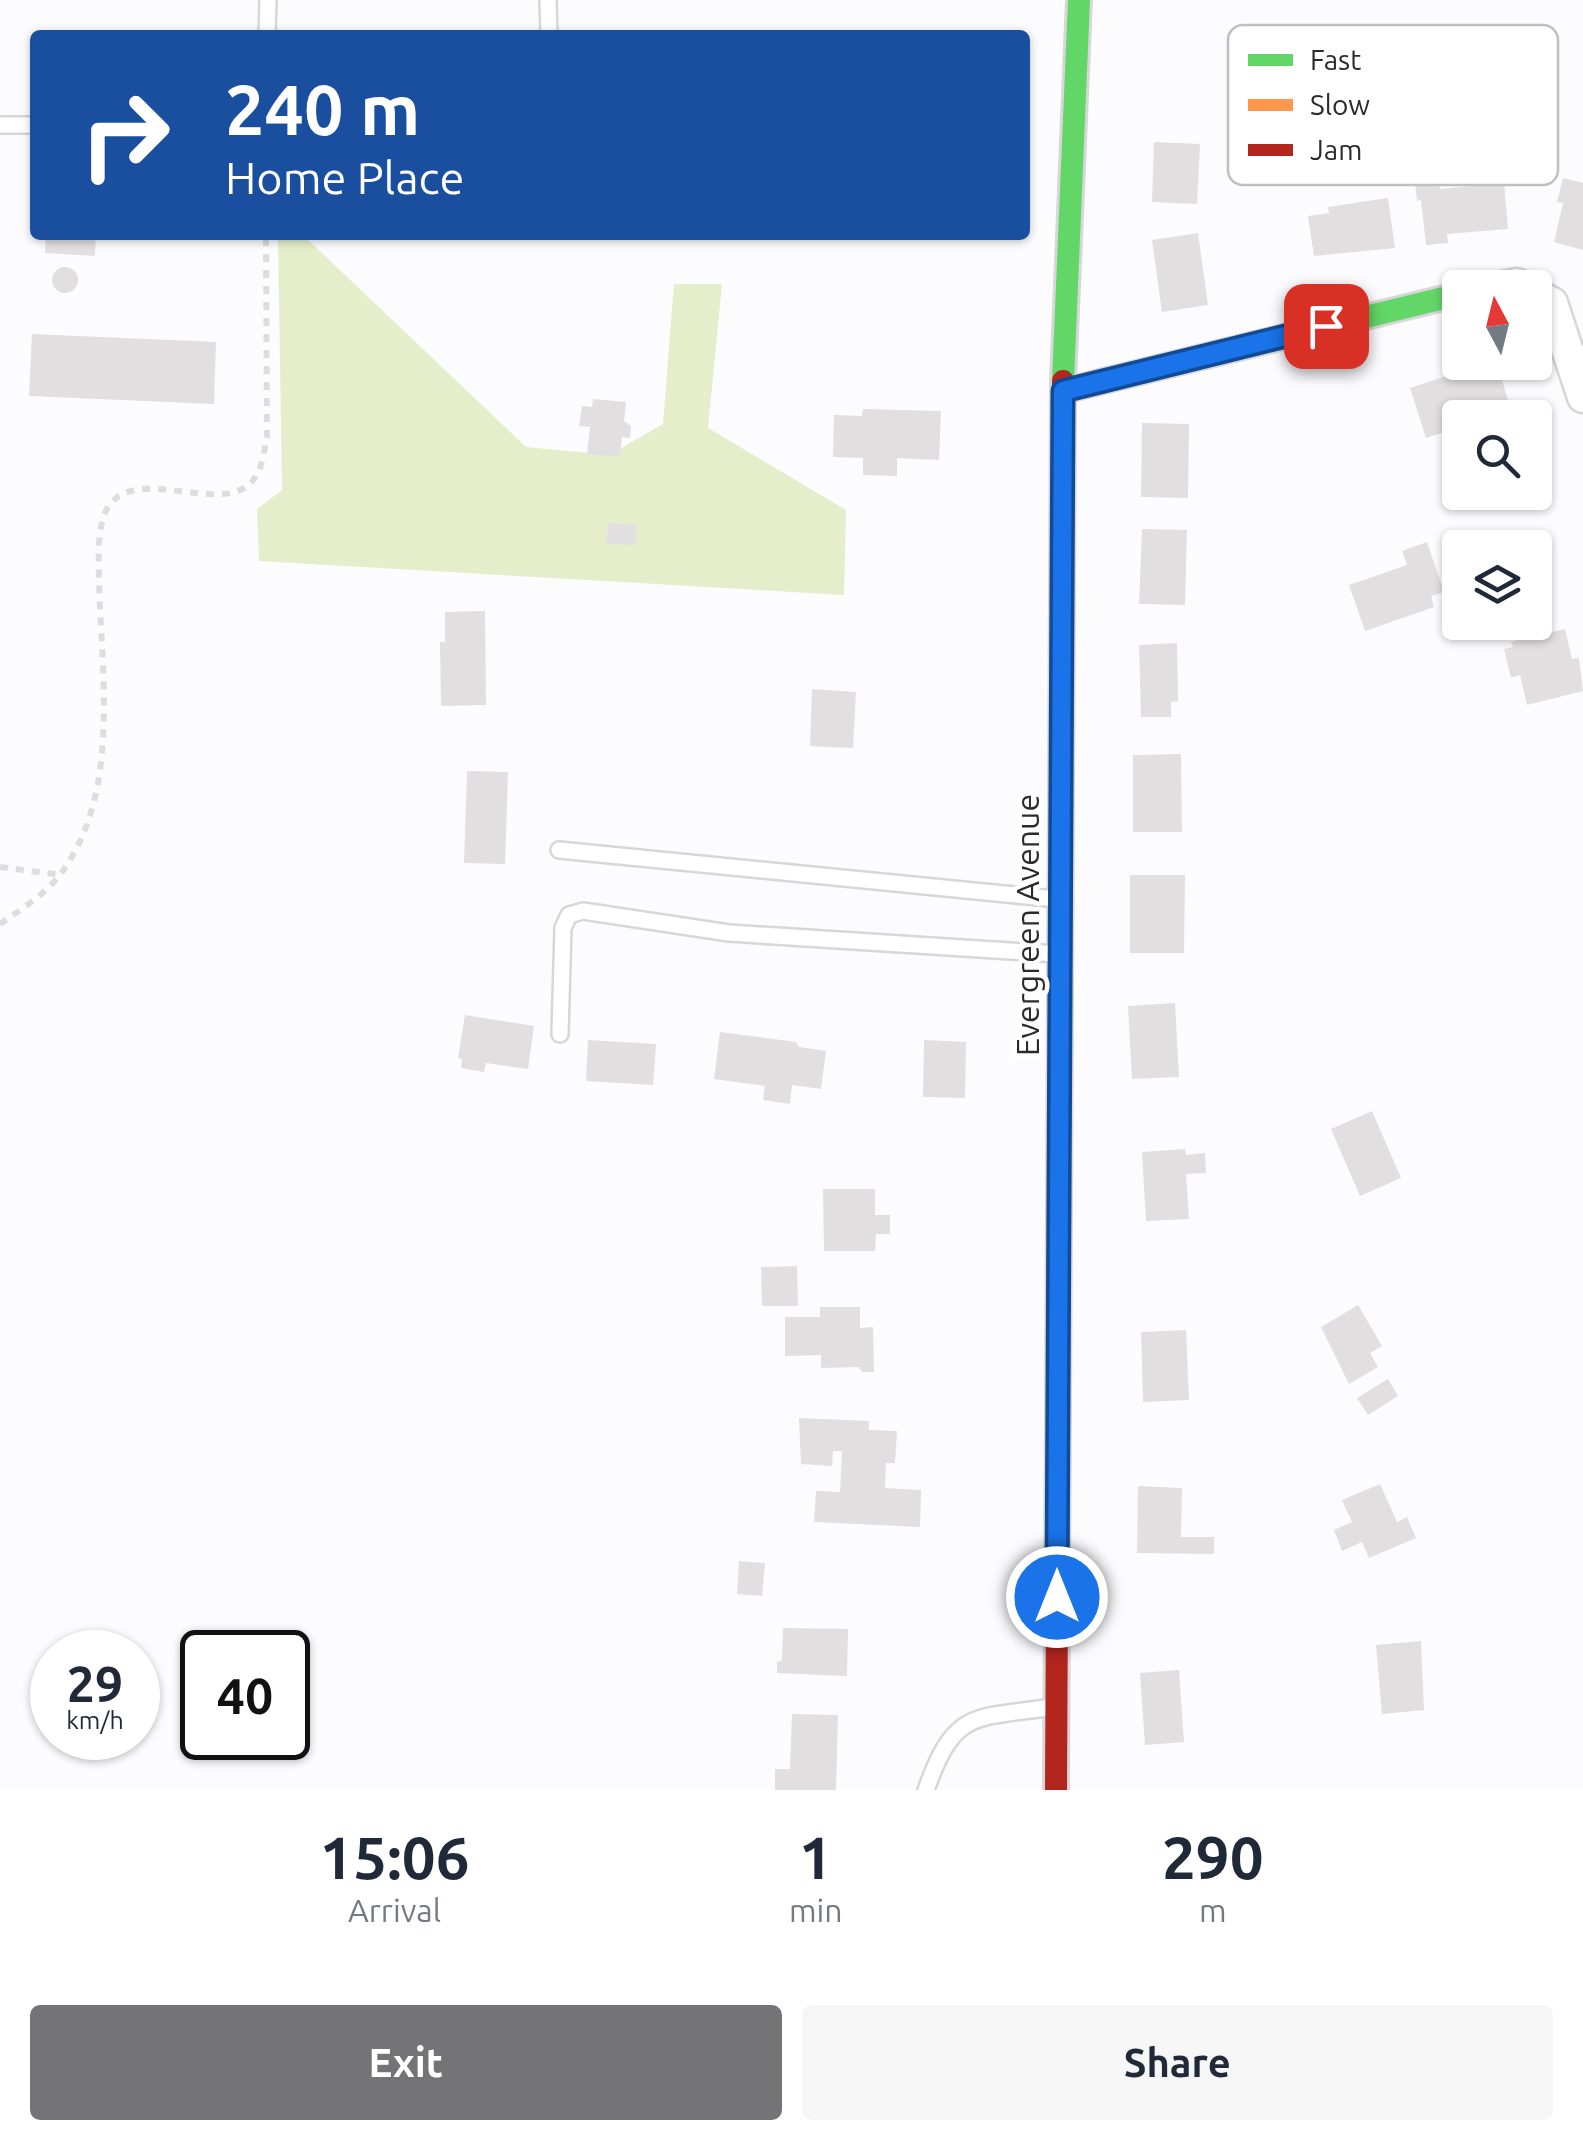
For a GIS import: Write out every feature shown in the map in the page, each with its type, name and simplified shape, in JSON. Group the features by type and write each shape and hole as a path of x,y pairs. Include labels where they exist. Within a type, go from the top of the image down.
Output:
{"street":[{"name":"Evergreen Avenue","path":"1056,1790 1063,391 1078,0"},
{"path":"1063,391 1442,298"},
{"path":"1552,304 1578,363 1583,397"}],"lane":[{"path":"267,30 268,0"},
{"path":"548,0 549,30"},
{"path":"0,125 30,126"},
{"path":"559,850 1060,899"},
{"path":"560,1034 563,928 568,915 583,910 729,933 1060,954"},
{"path":"926,1790 940,1751 957,1729 973,1718 1056,1706"}],"path":[{"path":"0,924 60,874 86,828 99,784 102,528 110,505 128,492 235,492 252,482 261,466 266,436 266,240"},
{"path":"0,867 60,874"}],"green space":[{"path":"278,240 308,240 526,447 609,455 663,424 674,284 722,284 708,428 846,510 844,595 259,561 257,509 282,490"}],"building":[{"path":"1154,142 1200,144 1197,204 1152,202"},
{"path":"1563,178 1583,183 1583,250 1554,242 1563,203 1557,202"},
{"path":"1415,185 1440,185 1440,189 1504,185 1508,229 1447,234 1448,243 1426,245 1421,200 1417,201"},
{"path":"1388,198 1395,248 1314,256 1308,216 1329,213 1328,207"},
{"path":"1198,233 1208,305 1162,312 1152,240"},
{"path":"46,240 96,240 95,256 45,253"},
{"path":"65,267 74,271 78,280 74,289 65,293 56,289 52,280 56,271"},
{"path":"32,334 216,342 214,404 29,396"},
{"path":"1442,377 1502,380 1508,400 1442,400 1442,433 1426,438 1410,388"},
{"path":"593,399 626,402 624,421 631,426 630,438 622,437 620,457 587,454 590,427 579,426 582,406 592,407"},
{"path":"863,409 941,411 939,460 897,458 897,476 863,475 863,458 833,457 834,415 862,416"},
{"path":"1142,423 1189,424 1188,498 1141,497"},
{"path":"608,523 637,524 636,545 607,544"},
{"path":"1142,529 1187,530 1185,605 1139,604"},
{"path":"1427,542 1442,593 1431,596 1434,607 1365,631 1349,585 1407,565 1402,551"},
{"path":"485,611 486,705 441,706 440,642 445,642 445,612"},
{"path":"1565,629 1572,659 1579,658 1583,691 1527,705 1520,675 1511,678 1504,649 1519,640 1552,640 1552,632"},
{"path":"1177,643 1178,701 1171,702 1171,717 1141,717 1139,645"},
{"path":"812,689 856,692 853,748 810,746"},
{"path":"1181,754 1182,832 1133,832 1133,755"},
{"path":"467,771 508,772 505,864 464,863"},
{"path":"1130,875 1185,875 1184,953 1130,953"},
{"path":"1175,1003 1179,1077 1132,1079 1128,1006"},
{"path":"465,1015 534,1026 528,1069 486,1063 484,1072 461,1068 462,1059 458,1058"},
{"path":"720,1032 796,1042 799,1047 826,1051 821,1089 792,1085 790,1104 763,1100 765,1086 714,1079"},
{"path":"588,1040 656,1044 653,1085 586,1081"},
{"path":"924,1040 966,1042 965,1098 923,1097"},
{"path":"1372,1111 1401,1178 1360,1196 1331,1129"},
{"path":"1185,1149 1186,1155 1205,1153 1206,1173 1186,1174 1189,1219 1146,1221 1142,1152"},
{"path":"823,1189 875,1189 875,1215 890,1215 890,1234 876,1234 875,1251 824,1251"},
{"path":"797,1266 798,1306 762,1306 761,1267"},
{"path":"1358,1305 1382,1346 1370,1353 1378,1367 1349,1384 1321,1327"},
{"path":"820,1307 860,1307 860,1328 873,1327 874,1372 862,1372 859,1367 821,1368 821,1355 785,1356 785,1317 820,1317"},
{"path":"1186,1330 1189,1400 1143,1402 1141,1332"},
{"path":"1388,1379 1398,1396 1368,1415 1357,1398"},
{"path":"799,1418 869,1421 869,1430 897,1431 895,1463 886,1463 885,1488 921,1490 920,1527 814,1522 816,1491 840,1492 842,1451 833,1451 832,1466 801,1464"},
{"path":"1380,1484 1397,1522 1407,1517 1416,1538 1369,1558 1362,1542 1342,1551 1334,1530 1352,1522 1342,1500"},
{"path":"1138,1486 1182,1488 1181,1537 1214,1537 1214,1554 1137,1553"},
{"path":"739,1561 765,1563 762,1596 737,1594"},
{"path":"783,1628 848,1629 847,1676 777,1673 777,1662 782,1660"},
{"path":"1421,1641 1424,1710 1382,1714 1376,1645"},
{"path":"1179,1670 1184,1742 1145,1745 1140,1673"},
{"path":"792,1714 838,1715 836,1790 775,1790 775,1769 790,1769"}],"traffic: fast":[{"path":"1063,381 1079,0"},
{"path":"1063,391 1442,298"}],"traffic: slow":[{"path":"1058,1406 1061,799"}],"traffic: jam":[{"path":"1061,799 1063,381"},
{"path":"1056,1790 1058,1406"}],"route":[{"path":"1057,1597 1063,391 1326,326"}]}
